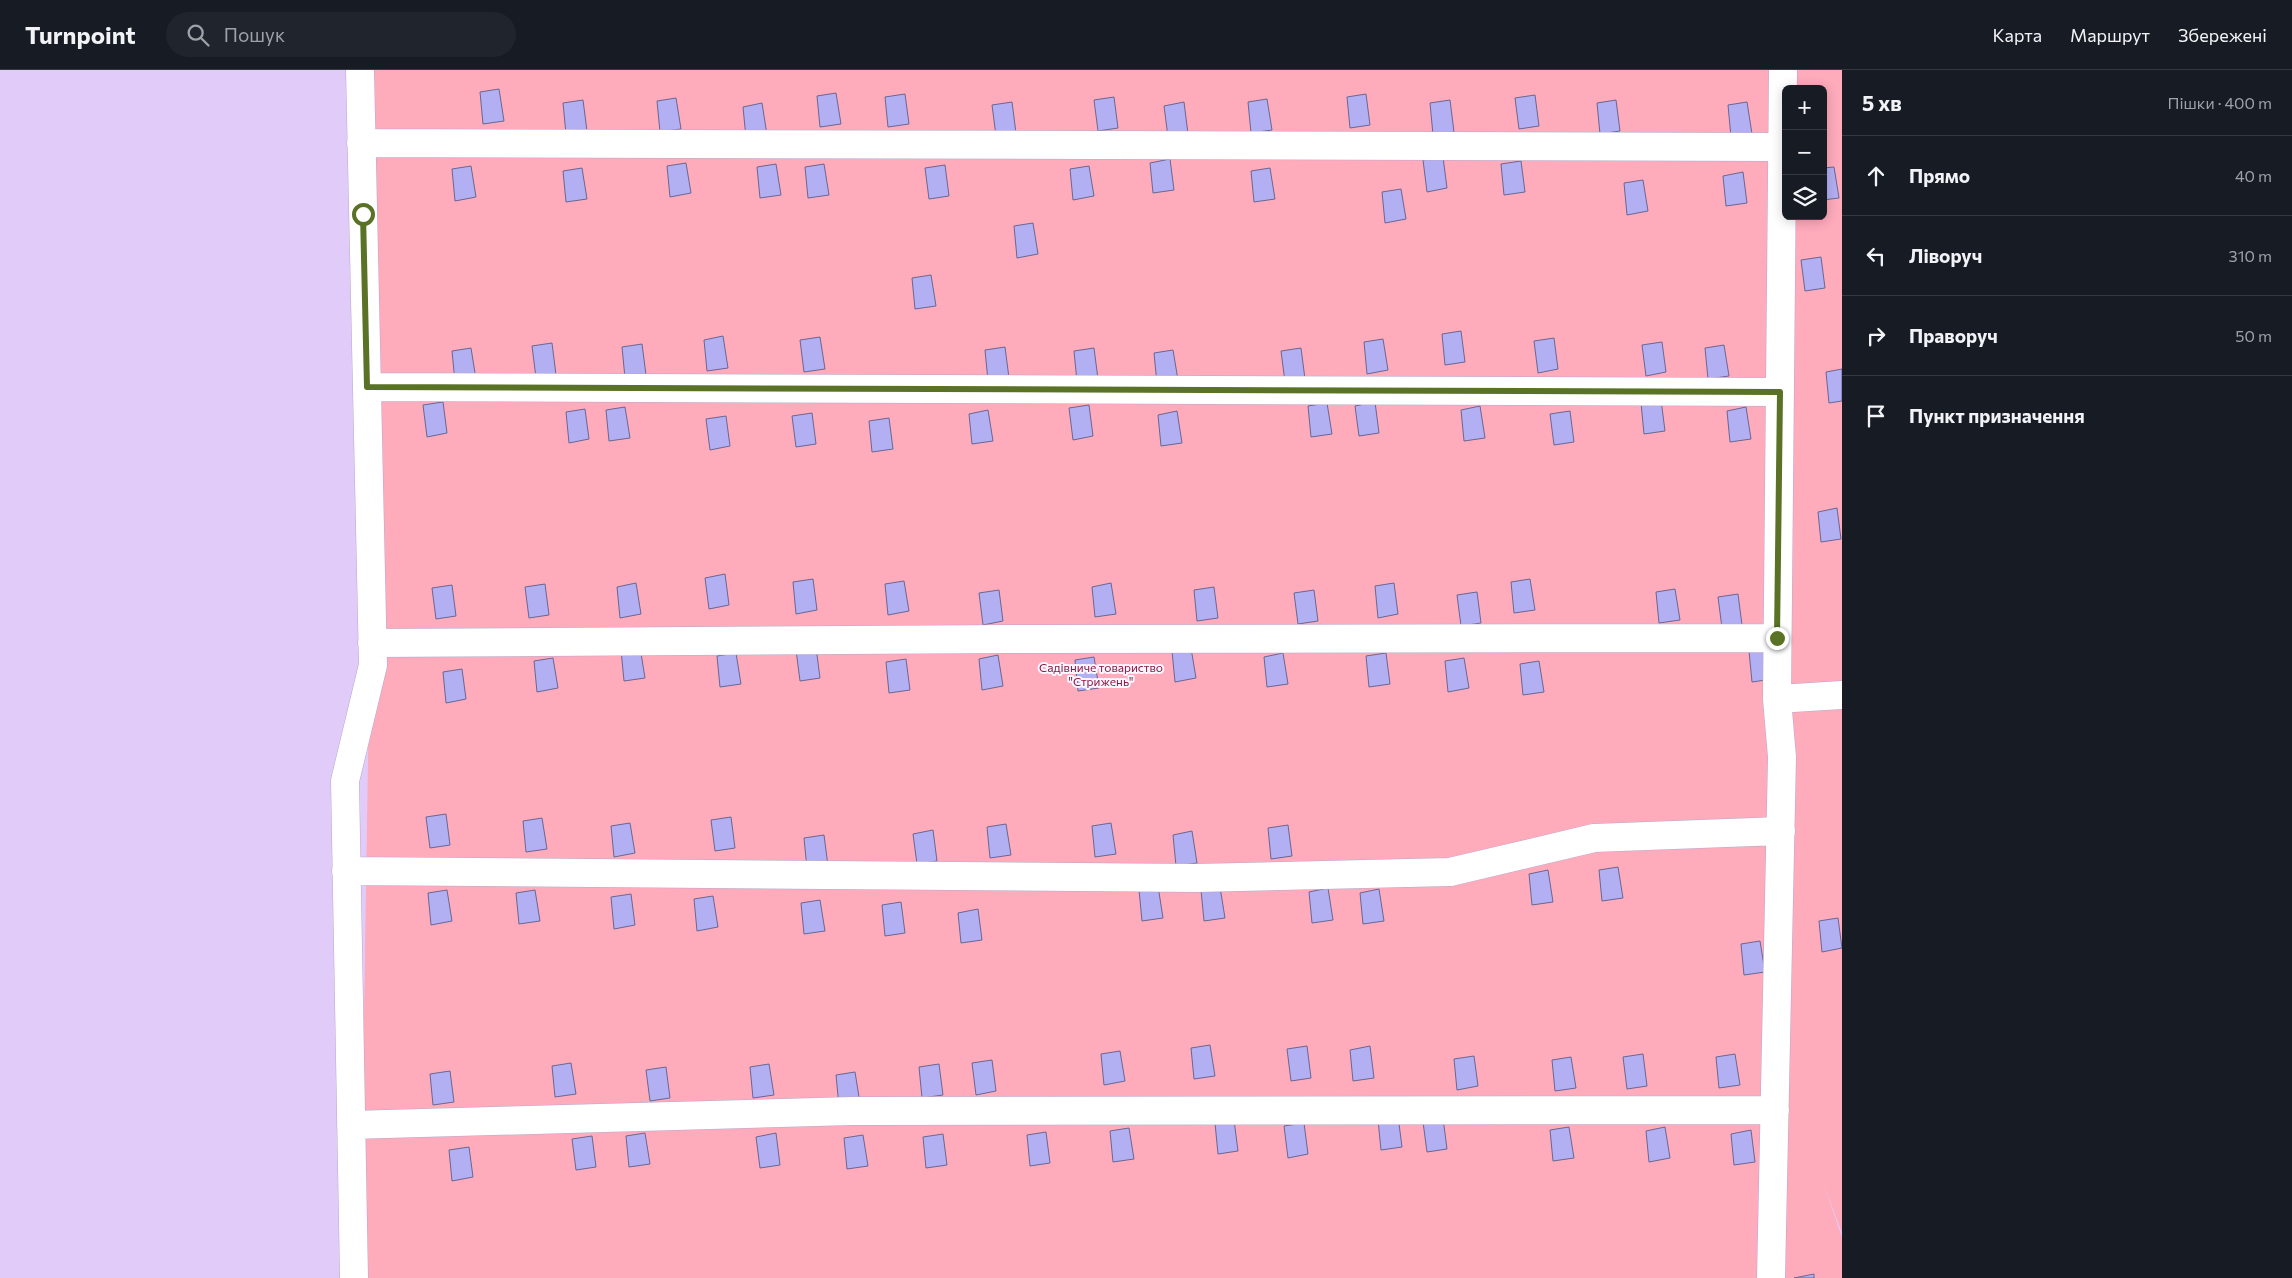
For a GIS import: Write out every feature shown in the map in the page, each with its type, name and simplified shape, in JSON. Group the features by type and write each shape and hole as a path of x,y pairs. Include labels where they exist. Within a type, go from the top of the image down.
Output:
{"street":[{"path":"354,1278 345,781 373,665 360,70"},
{"path":"1782,130 1783,70"},
{"path":"361,143 1782,147 1777,638 1777,699 1782,757 1771,1278"},
{"path":"367,387 1780,392"},
{"path":"372,643 999,639 1777,638"},
{"path":"1777,699 1842,695"},
{"path":"346,871 1186,878 1450,872 1594,838 1781,831"},
{"path":"351,1125 853,1110 1775,1110"}],"green space":[{"name":"Садівниче товариство \"Стрижень\"","path":"361,70 1842,70 1842,1233 1823,1183 1842,1237 1842,1278 360,1278 371,564"}],"building":[{"path":"499,89 504,121 483,124 480,92"},
{"path":"836,93 841,124 820,127 817,96"},
{"path":"905,94 909,124 888,127 885,97"},
{"path":"1366,94 1370,125 1350,128 1347,97"},
{"path":"1535,95 1539,126 1519,129 1515,98"},
{"path":"1114,97 1118,128 1098,131 1094,100"},
{"path":"676,98 681,129 660,132 657,101"},
{"path":"1267,99 1272,130 1251,133 1248,102"},
{"path":"583,100 587,131 566,134 563,103"},
{"path":"1450,100 1454,132 1433,135 1430,103"},
{"path":"1616,100 1620,131 1600,134 1597,103"},
{"path":"1012,102 1016,133 996,136 992,105"},
{"path":"1184,102 1188,134 1168,137 1164,106"},
{"path":"1747,102 1752,134 1731,137 1728,105"},
{"path":"762,103 767,135 746,138 743,107"},
{"path":"1443,157 1447,188 1427,192 1423,160"},
{"path":"1170,159 1174,190 1153,193 1150,163"},
{"path":"1521,161 1525,192 1504,195 1501,164"},
{"path":"686,163 691,193 670,197 667,166"},
{"path":"776,164 781,195 760,198 757,167"},
{"path":"824,164 829,195 808,198 805,167"},
{"path":"945,165 949,196 929,199 925,168"},
{"path":"471,166 476,197 455,201 452,169"},
{"path":"1089,166 1094,196 1073,200 1070,169"},
{"path":"1834,167 1839,198 1827,200 1827,168"},
{"path":"582,168 587,199 566,202 563,171"},
{"path":"1270,168 1275,199 1254,202 1251,171"},
{"path":"1743,172 1747,203 1726,206 1723,176"},
{"path":"1643,180 1648,211 1627,215 1624,183"},
{"path":"1401,189 1406,219 1385,223 1382,192"},
{"path":"1033,223 1038,254 1017,258 1014,226"},
{"path":"1821,257 1825,288 1805,291 1801,260"},
{"path":"931,275 936,306 915,309 912,278"},
{"path":"1461,331 1465,362 1445,365 1442,334"},
{"path":"723,336 728,368 707,371 704,340"},
{"path":"820,337 825,369 804,372 800,340"},
{"path":"1554,338 1558,369 1538,373 1534,341"},
{"path":"1383,339 1388,370 1367,374 1364,342"},
{"path":"1662,342 1666,372 1646,376 1642,345"},
{"path":"552,343 556,375 536,378 532,346"},
{"path":"642,344 646,375 625,378 622,347"},
{"path":"1724,345 1729,376 1708,379 1705,348"},
{"path":"1005,347 1009,378 988,381 985,350"},
{"path":"471,348 476,379 455,382 452,351"},
{"path":"1094,348 1098,379 1077,382 1074,351"},
{"path":"1301,348 1305,379 1285,382 1281,351"},
{"path":"1173,350 1178,380 1157,384 1154,353"},
{"path":"1842,369 1842,401 1829,403 1826,372"},
{"path":"1661,400 1665,431 1644,434 1641,403"},
{"path":"443,402 447,433 427,437 423,405"},
{"path":"1375,402 1379,433 1359,436 1355,406"},
{"path":"1327,403 1332,434 1311,437 1308,406"},
{"path":"1089,405 1093,436 1073,440 1069,408"},
{"path":"1480,406 1485,438 1464,441 1461,410"},
{"path":"625,407 630,438 609,441 606,410"},
{"path":"1746,407 1751,439 1730,442 1727,411"},
{"path":"585,409 589,439 569,443 566,412"},
{"path":"988,410 993,441 972,444 969,414"},
{"path":"1177,411 1182,443 1161,446 1158,415"},
{"path":"1570,411 1574,442 1554,445 1550,414"},
{"path":"812,413 816,444 796,447 792,416"},
{"path":"726,416 730,446 710,450 706,419"},
{"path":"889,418 893,449 872,452 869,421"},
{"path":"1837,508 1841,539 1821,542 1818,512"},
{"path":"725,574 729,605 709,609 705,578"},
{"path":"813,579 817,610 796,614 793,582"},
{"path":"1530,579 1535,610 1514,613 1511,582"},
{"path":"904,581 909,611 888,615 885,584"},
{"path":"636,583 641,614 620,618 617,587"},
{"path":"1111,583 1116,614 1095,617 1092,587"},
{"path":"1394,583 1398,614 1378,618 1375,586"},
{"path":"545,584 549,615 529,618 525,587"},
{"path":"452,585 456,616 436,619 432,588"},
{"path":"1214,587 1218,618 1197,621 1194,590"},
{"path":"1675,589 1680,620 1659,623 1656,592"},
{"path":"999,590 1003,621 983,625 979,593"},
{"path":"1314,590 1318,621 1298,624 1294,593"},
{"path":"1477,592 1481,623 1461,626 1457,595"},
{"path":"1738,594 1742,625 1722,628 1718,597"},
{"path":"640,647 645,678 624,681 621,650"},
{"path":"816,647 820,678 800,681 796,650"},
{"path":"1191,648 1196,678 1175,682 1172,651"},
{"path":"1768,648 1773,679 1752,682 1749,651"},
{"path":"736,653 741,684 720,687 717,656"},
{"path":"1283,653 1288,684 1267,687 1264,657"},
{"path":"1386,653 1390,684 1369,687 1366,656"},
{"path":"998,655 1003,686 982,690 979,659"},
{"path":"1094,657 1099,688 1078,691 1075,660"},
{"path":"553,658 558,688 537,692 534,661"},
{"path":"1464,658 1469,688 1448,692 1445,661"},
{"path":"906,659 910,690 889,693 886,662"},
{"path":"1539,661 1544,692 1523,695 1520,664"},
{"path":"462,669 466,699 446,703 443,672"},
{"path":"446,814 450,845 430,848 426,817"},
{"path":"731,817 735,848 715,851 711,820"},
{"path":"542,818 547,849 526,852 523,821"},
{"path":"630,823 635,853 614,857 611,826"},
{"path":"1111,823 1116,854 1095,857 1092,826"},
{"path":"1006,824 1011,855 990,858 987,827"},
{"path":"1288,825 1292,856 1271,859 1268,828"},
{"path":"933,830 937,861 917,864 913,834"},
{"path":"1192,831 1197,863 1176,866 1173,835"},
{"path":"824,835 828,866 807,869 804,838"},
{"path":"1618,867 1623,898 1602,901 1599,870"},
{"path":"1548,870 1553,902 1532,905 1529,874"},
{"path":"1158,886 1163,918 1142,921 1139,890"},
{"path":"1220,887 1225,918 1204,921 1201,890"},
{"path":"1328,888 1333,920 1312,923 1309,892"},
{"path":"1379,889 1384,921 1363,924 1360,893"},
{"path":"447,890 452,921 431,925 428,893"},
{"path":"535,890 540,921 519,924 516,893"},
{"path":"631,894 635,925 614,929 611,897"},
{"path":"713,896 718,927 697,931 694,899"},
{"path":"820,900 825,931 804,934 801,903"},
{"path":"901,902 905,933 885,936 882,905"},
{"path":"978,909 982,940 961,943 958,913"},
{"path":"1838,918 1842,948 1822,952 1819,921"},
{"path":"1760,941 1765,972 1744,975 1741,944"},
{"path":"1210,1045 1215,1076 1194,1079 1191,1048"},
{"path":"1307,1046 1311,1078 1291,1081 1287,1049"},
{"path":"1370,1046 1374,1078 1353,1081 1350,1050"},
{"path":"1120,1051 1125,1081 1104,1085 1101,1054"},
{"path":"1643,1054 1647,1086 1627,1089 1623,1057"},
{"path":"1735,1054 1740,1085 1719,1088 1716,1057"},
{"path":"1474,1056 1478,1086 1457,1090 1454,1059"},
{"path":"1571,1057 1576,1088 1555,1091 1552,1060"},
{"path":"992,1060 996,1091 976,1095 972,1063"},
{"path":"571,1063 576,1094 555,1097 552,1066"},
{"path":"769,1064 774,1095 753,1098 750,1067"},
{"path":"939,1064 943,1095 922,1098 919,1067"},
{"path":"666,1067 670,1098 650,1101 646,1070"},
{"path":"450,1071 454,1102 433,1105 430,1074"},
{"path":"855,1072 860,1103 839,1106 836,1075"},
{"path":"1398,1116 1402,1147 1381,1150 1378,1120"},
{"path":"1443,1118 1447,1149 1427,1152 1423,1122"},
{"path":"1234,1120 1238,1151 1218,1154 1215,1123"},
{"path":"1304,1123 1308,1154 1288,1158 1284,1126"},
{"path":"1569,1127 1574,1158 1553,1161 1550,1130"},
{"path":"1665,1127 1670,1158 1649,1162 1646,1131"},
{"path":"1129,1128 1134,1159 1113,1162 1110,1131"},
{"path":"1751,1130 1755,1162 1734,1165 1731,1134"},
{"path":"1046,1132 1050,1163 1030,1166 1027,1135"},
{"path":"645,1133 650,1164 629,1167 626,1136"},
{"path":"776,1133 780,1165 760,1168 756,1137"},
{"path":"943,1134 947,1165 926,1168 923,1137"},
{"path":"863,1135 868,1166 847,1169 844,1138"},
{"path":"592,1136 596,1167 576,1170 572,1139"},
{"path":"469,1147 473,1177 452,1181 449,1150"},
{"path":"1814,1274 1814,1278 1794,1278"}],"route":[{"path":"363,214 367,387 1780,392 1777,638"}]}
